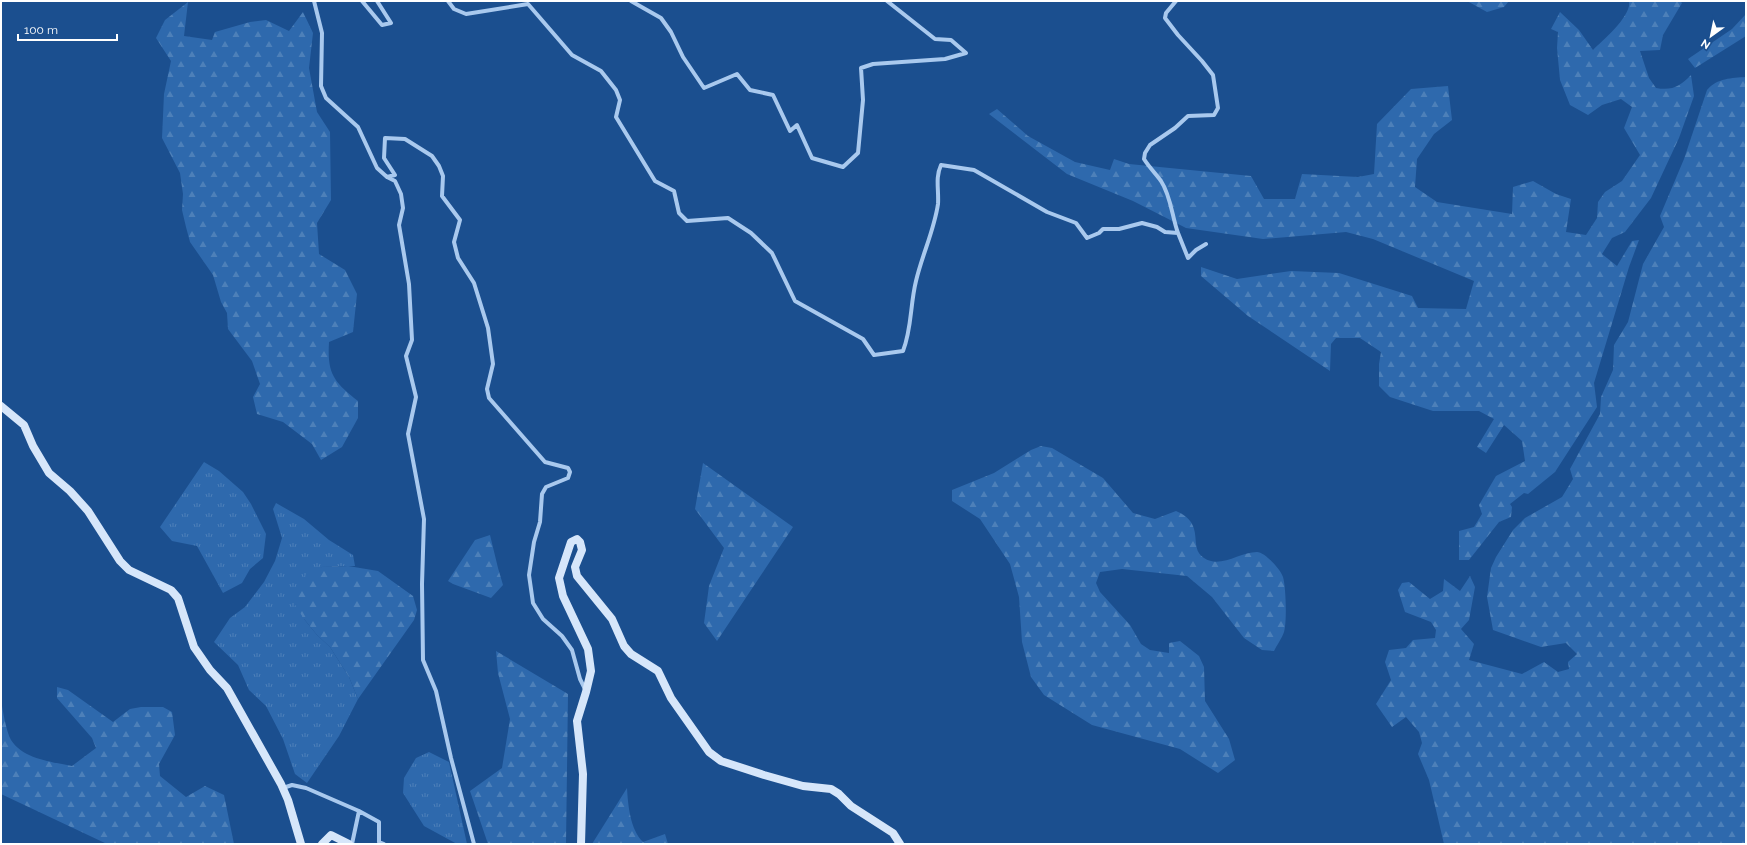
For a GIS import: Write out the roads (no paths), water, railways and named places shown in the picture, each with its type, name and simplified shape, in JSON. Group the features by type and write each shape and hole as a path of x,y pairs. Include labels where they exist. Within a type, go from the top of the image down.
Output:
{"main road":[{"path":"1,406 24,425 33,446 49,473 70,491 88,511 120,561 129,570 171,590 178,598 194,647 210,670 227,688 283,789 288,800 301,844"},
{"path":"581,844 583,774 576,721 586,692 591,671 588,649 563,596 559,578 564,559 571,542 577,539 580,542 582,550 575,567 577,576 612,619 627,650 658,671 671,698 708,752 721,761 764,775 804,786 831,789 839,794 851,806 893,833 900,844"},
{"path":"322,844 331,834 349,844"}],"street":[{"path":"314,1 322,33 321,86 326,98 358,127 377,168 395,182 401,194 403,208 399,226 409,284 412,340 406,356 416,397 408,434 424,519 422,584 423,660 436,692 451,758 474,844"},
{"path":"362,1 382,25 391,23 377,1"},
{"path":"448,1 454,9 466,14 528,4 572,55 601,71 616,90 620,100 616,117 655,181 674,191 679,213 687,221 728,218 751,233 772,253 795,301 863,339 874,356 903,351 909,337 916,282 931,234 938,203 937,173 941,165 974,170 1047,212 1076,223 1087,238 1099,233 1103,229 1119,229 1142,223 1157,227 1164,232 1178,232"},
{"path":"631,1 661,18 671,32 683,57 704,88 737,74 750,90 773,95 790,131 797,125 812,158 843,167 858,153 863,100 861,68 873,64 945,59 966,53 951,40 935,38 887,1"},
{"path":"1176,1 1166,13 1165,18 1213,75 1218,108 1214,114 1188,116 1175,128 1150,145 1145,153 1144,159 1151,170 1162,182 1169,201 1172,216 1188,258 1196,250 1206,244"},
{"path":"387,177 395,175 384,158 385,138 405,139 432,156 439,166 443,176 442,196 460,220 454,242 458,258 474,283 488,328 493,364 487,389 490,398 545,462 568,468 570,472 568,478 546,487 542,494 540,522 534,542 529,575 533,603 543,618 562,636 572,650 580,679 586,692"},
{"path":"283,789 292,785 306,788 359,811 379,822 379,842 384,844"},
{"path":"352,844 359,811"}]}
